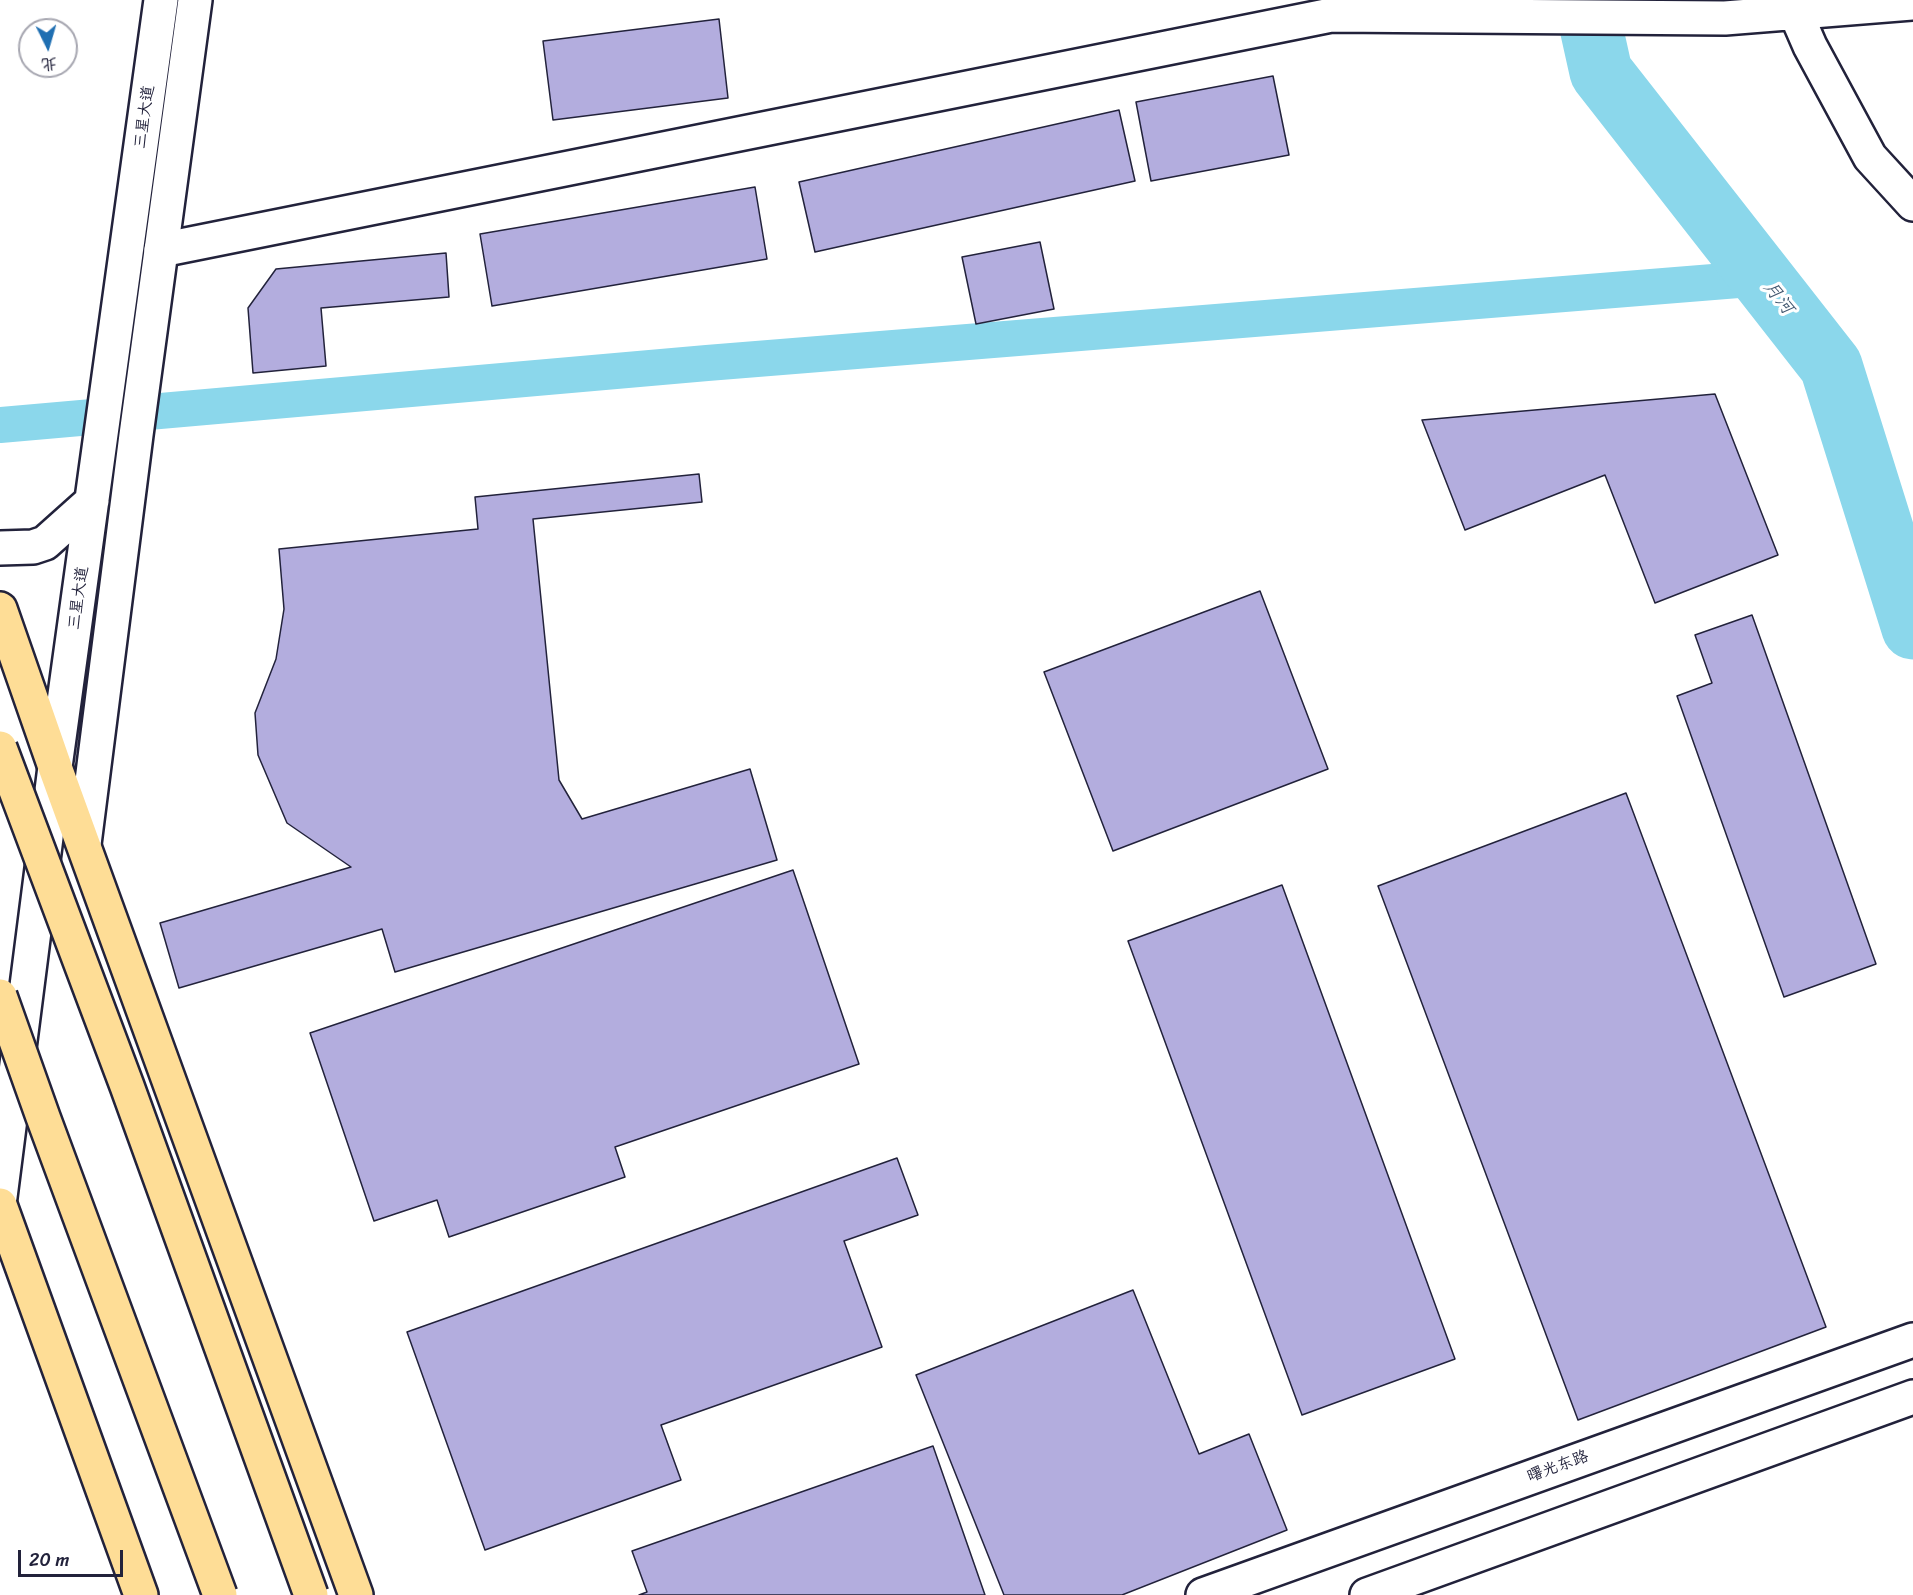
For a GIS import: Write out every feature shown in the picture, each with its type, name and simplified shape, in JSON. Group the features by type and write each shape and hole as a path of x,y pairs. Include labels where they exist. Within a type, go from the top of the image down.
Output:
{"main road":[{"path":"0,609 356,1595"},
{"path":"0,748 135,1108 311,1595"},
{"path":"0,996 220,1595"},
{"path":"0,1205 141,1595"}],"street":[{"name":"三星大道","path":"0,1197 56,767 161,0"},
{"name":"三星大道","path":"84,844 146,356 195,0"},
{"path":"161,250 1331,15 1725,18 1793,6 1913,3"},
{"path":"1793,6 1810,46 1870,157 1913,204"},
{"path":"0,548 33,547 45,543 92,501"},
{"name":"曙光东路","path":"1203,1595 1913,1340"},
{"path":"1367,1595 1913,1397"}],"building":[{"path":"719,19 728,98 553,120 543,41"},
{"path":"1273,76 1289,155 1151,181 1136,102"},
{"path":"1119,110 1135,181 815,252 799,182"},
{"path":"755,187 767,259 492,306 480,234"},
{"path":"1040,242 1054,309 976,324 962,257"},
{"path":"446,253 449,297 321,308 326,366 253,373 248,308 276,269"},
{"path":"1715,394 1778,555 1655,603 1605,475 1465,530 1422,420"},
{"path":"699,474 702,502 533,519 559,780 582,819 750,769 777,860 395,972 382,929 179,988 160,923 351,867 287,823 258,755 255,713 276,659 284,609 279,549 478,529 475,497"},
{"path":"1260,591 1328,769 1113,851 1044,672"},
{"path":"1752,615 1876,964 1784,997 1677,696 1712,683 1695,635"},
{"path":"1626,793 1826,1327 1578,1420 1378,886"},
{"path":"793,870 859,1064 615,1147 625,1177 449,1237 437,1200 374,1221 310,1033"},
{"path":"1282,885 1455,1359 1302,1415 1128,941"},
{"path":"897,1158 918,1215 844,1241 882,1347 661,1425 681,1480 485,1550 407,1332"},
{"path":"1133,1290 1199,1454 1249,1434 1287,1530 1122,1595 1004,1595 916,1375"},
{"path":"933,1446 985,1595 639,1595 647,1592 632,1551"}],"waterway":[{"name":"月河","path":"1585,0 1601,72 1831,366 1913,628"},
{"path":"0,425 707,363 1763,278"}]}
